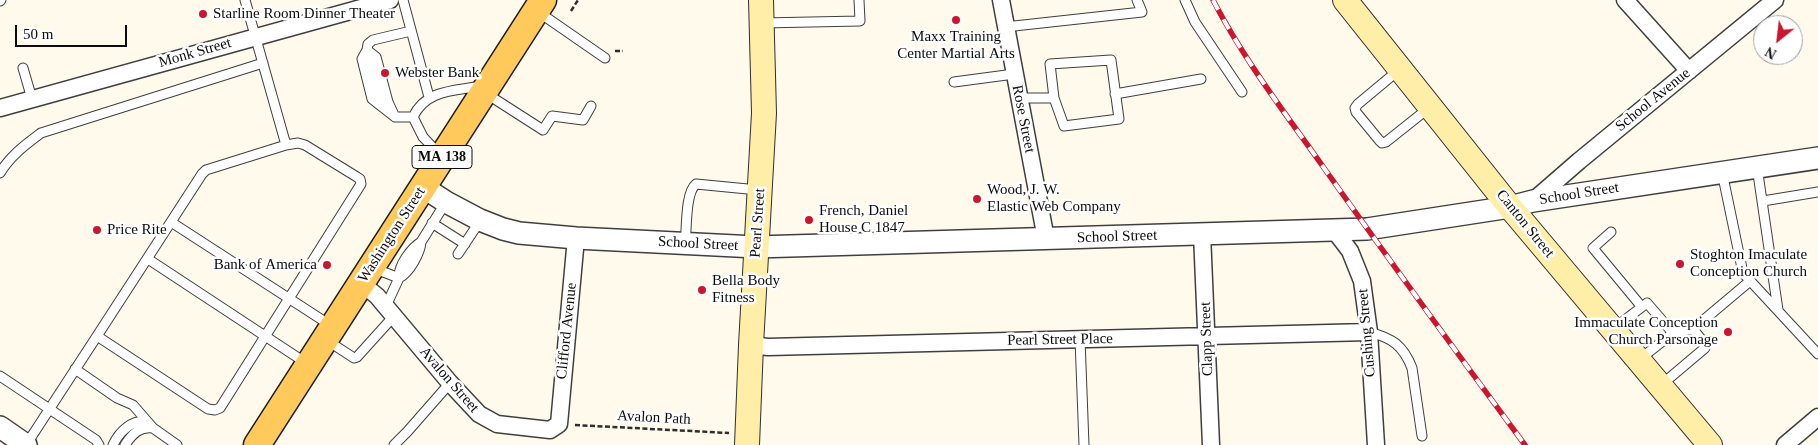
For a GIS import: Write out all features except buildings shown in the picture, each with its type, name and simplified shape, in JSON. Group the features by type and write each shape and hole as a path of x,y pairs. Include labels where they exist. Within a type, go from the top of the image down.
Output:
{"main road":[{"name":"Canton Street","path":"1345,0 1430,107 1522,204 1612,329 1710,445"},
{"name":"Washington Street","path":"258,445 540,5"},
{"name":"Pearl Street","path":"748,439 751,345 764,113 761,12"}],"street":[{"name":"Monk Street","path":"0,108 255,36 345,6 390,0"},
{"name":"Rose Street","path":"1001,0 1046,239"},
{"path":"1625,0 1689,71"},
{"name":"School Avenue","path":"1522,204 1578,161 1775,0"},
{"name":"School Street","path":"423,187 480,220 519,233 576,238 756,247 1366,229 1818,158"},
{"name":"Cushing Street","path":"1334,230 1350,251 1362,281 1369,332 1376,445"},
{"name":"Clapp Street","path":"1202,234 1211,445"},
{"name":"Clifford Avenue","path":"559,424 576,238"},
{"name":"Avalon Street","path":"366,275 377,296 450,383 479,414 496,424 550,430 559,424"},
{"name":"Pearl Street Place","path":"751,345 768,347 1369,332"},
{"path":"1784,445 1818,418"},
{"path":"0,427 26,445"}],"lane":[{"path":"246,0 286,145"},
{"path":"403,0 429,97"},
{"path":"761,12 860,21 859,0"},
{"path":"1005,27 1142,12 1137,0"},
{"path":"1185,0 1195,22 1242,92"},
{"path":"540,5 608,55"},
{"path":"411,31 373,40 368,44 362,59 372,99 395,117 413,117"},
{"path":"367,50 376,57 388,102 395,117"},
{"path":"1111,60 1119,119 1064,126 1054,98 1050,64 1111,60"},
{"path":"0,174 6,164 21,148 41,133 263,63"},
{"path":"23,68 32,99"},
{"path":"1400,69 1356,106 1356,112 1380,142 1384,143 1430,107"},
{"path":"954,82 1014,74"},
{"path":"1116,94 1201,79"},
{"path":"413,117 417,108 429,97 476,87 543,130 552,116 583,120 591,106"},
{"path":"1019,98 1054,98"},
{"path":"413,117 423,137 443,157"},
{"path":"26,445 202,174 206,170 298,143 304,144 361,181 361,184 220,408 212,410 97,336"},
{"path":"1757,167 1778,310"},
{"path":"1722,172 1743,273 1818,354"},
{"path":"685,244 690,197 696,184 760,190"},
{"path":"1762,201 1818,192"},
{"path":"171,222 290,298 352,357 357,357 390,311 400,278 399,271 415,245 421,242 446,202"},
{"path":"458,254 480,220"},
{"path":"432,222 465,244"},
{"path":"1611,232 1593,248 1642,306"},
{"path":"148,259 309,365"},
{"path":"366,275 400,278"},
{"path":"1639,360 1672,333 1693,329 1750,281"},
{"path":"1612,329 1646,303 1672,333"},
{"path":"1660,386 1705,348 1705,344 1693,329"},
{"path":"1369,332 1386,336 1393,340 1408,357 1412,368 1422,436"},
{"path":"1080,339 1084,445"},
{"path":"75,369 117,398 133,405 151,425 177,445"},
{"path":"0,376 50,408 96,440 98,444"},
{"path":"394,445 450,383"},
{"path":"113,445 116,439 136,421 151,425"},
{"path":"125,445 130,437 141,428 151,425"}],"path":[{"path":"572,11 578,0"},
{"path":"608,55 623,51"},
{"name":"Avalon Path","path":"559,424 748,439"}],"railway":[{"path":"1213,0 1251,65 1525,445"}],"place":[{"name":"Starline Room Dinner Theater","path":"203,14"},
{"name":"Maxx Training Center Martial Arts","path":"956,20"},
{"name":"Webster Bank","path":"385,73"},
{"name":"Wood, J. W. Elastic Web Company","path":"977,199"},
{"name":"French, Daniel House C 1847","path":"809,220"},
{"name":"Price Rite","path":"97,230"},
{"name":"Stoghton Imaculate Conception Church","path":"1680,264"},
{"name":"Bank of America","path":"327,265"},
{"name":"Bella Body Fitness","path":"702,290"},
{"name":"Immaculate Conception Church Parsonage","path":"1728,332"}]}
